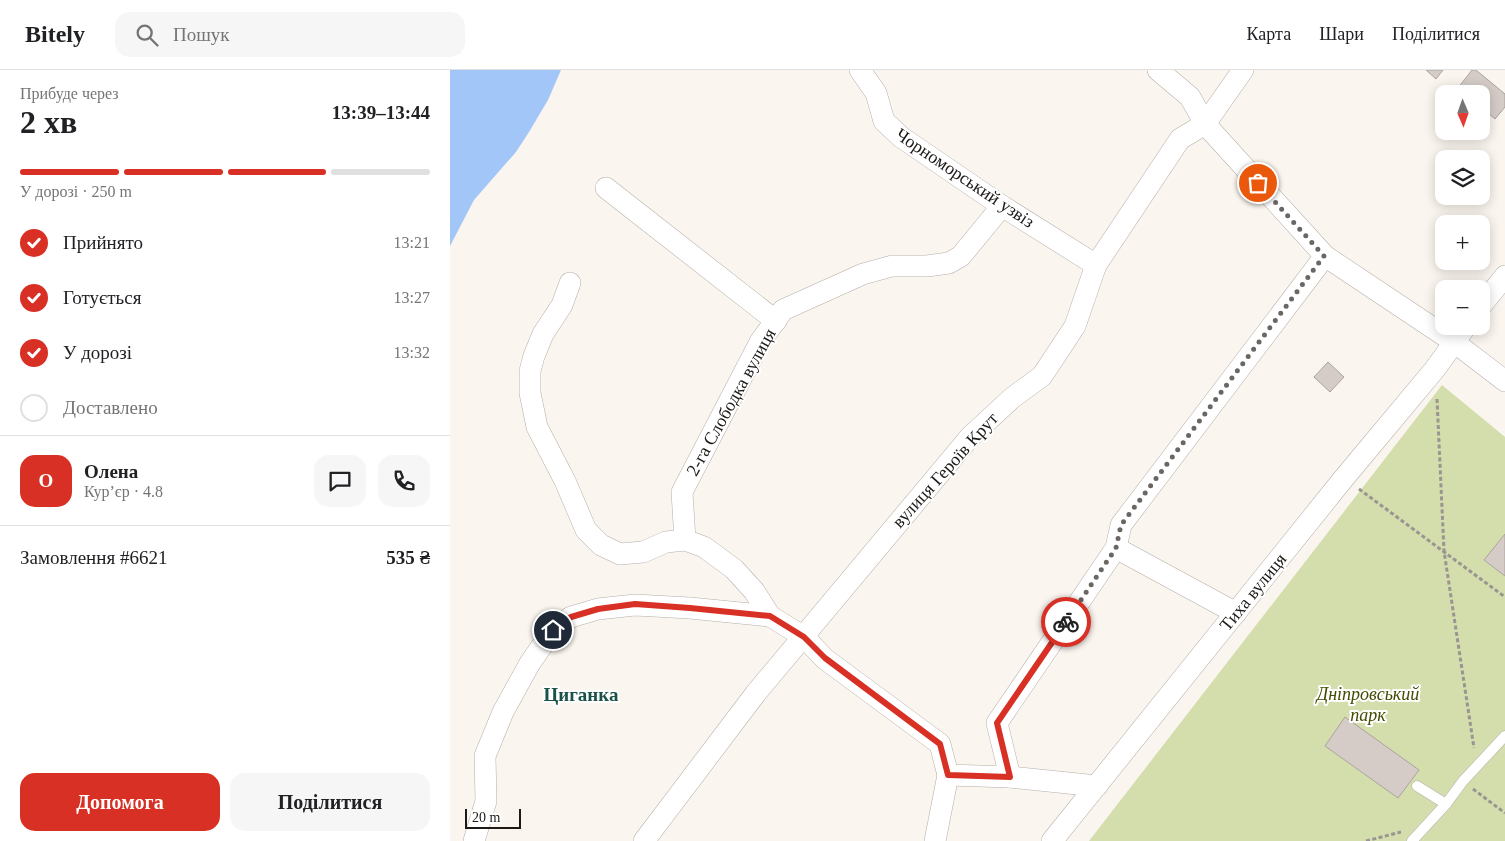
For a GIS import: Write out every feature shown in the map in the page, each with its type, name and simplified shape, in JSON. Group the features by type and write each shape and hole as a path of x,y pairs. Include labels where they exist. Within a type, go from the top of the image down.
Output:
{"street":[{"name":"Чорноморський узвіз","path":"860,70 876,93 884,121 901,137 1002,206 1096,265"},
{"path":"1158,70 1190,97 1205,124 1324,256 1435,320"},
{"name":"вулиця Героїв Крут","path":"644,841 756,694 970,437 1012,398 1042,376 1075,326 1096,265 1180,140 1205,124 1244,70"},
{"path":"606,188 776,321"},
{"name":"2-га Слободка вулиця","path":"685,540 682,492 760,342 783,310 863,274 892,266 927,266 949,263 961,256 1002,206"},
{"path":"1010,777 997,723 1116,548 1121,525 1324,256"},
{"path":"1490,295 1505,276"},
{"path":"570,283 562,305 543,334 530,371 530,393 537,427 565,481 586,530 601,545 620,554 643,552 666,542 685,540 704,546 734,569 754,591 770,616 804,637 825,658 940,744 948,775 935,841"},
{"name":"Тиха вулиця","path":"1052,841 1344,478 1435,369 1459,335"},
{"path":"1461,335 1505,381"},
{"path":"1116,548 1236,613"},
{"path":"474,841 486,800 485,756 504,712 530,662 553,630 571,617 598,609 635,604 770,616"},
{"path":"948,775 1010,777 1097,786"}],"lane":[{"path":"1412,841 1446,804 1463,781 1505,736"},
{"path":"1417,786 1446,804"}],"path":[{"path":"1435,369 1444,551 1477,766"},
{"path":"1344,478 1505,597"},
{"path":"1463,781 1505,813"},
{"path":"1366,841 1426,826"}],"green space":[{"name":"Дніпровський парк","path":"1442,385 1505,437 1505,841 1089,841"}],"water":[{"path":"450,70 561,70 548,100 529,132 516,152 474,200 450,246"}],"building":[{"path":"1426,70 1443,70 1436,79"},
{"path":"1472,70 1476,70 1505,94 1505,107 1495,119 1490,115 1490,85 1460,85"},
{"path":"1328,362 1344,377 1330,392 1314,377"},
{"path":"1505,534 1505,576 1484,560"},
{"path":"1345,717 1419,770 1398,798 1325,746"}],"way so far":[{"path":"1066,622 1116,548 1121,525 1324,256 1258,183"}],"district":[{"name":"Циганка","path":"581,694"}],"route":[{"path":"553,630 571,617 598,609 635,604 770,616 804,637 825,658 940,744 948,775 1010,777 997,723 1066,622"}]}
